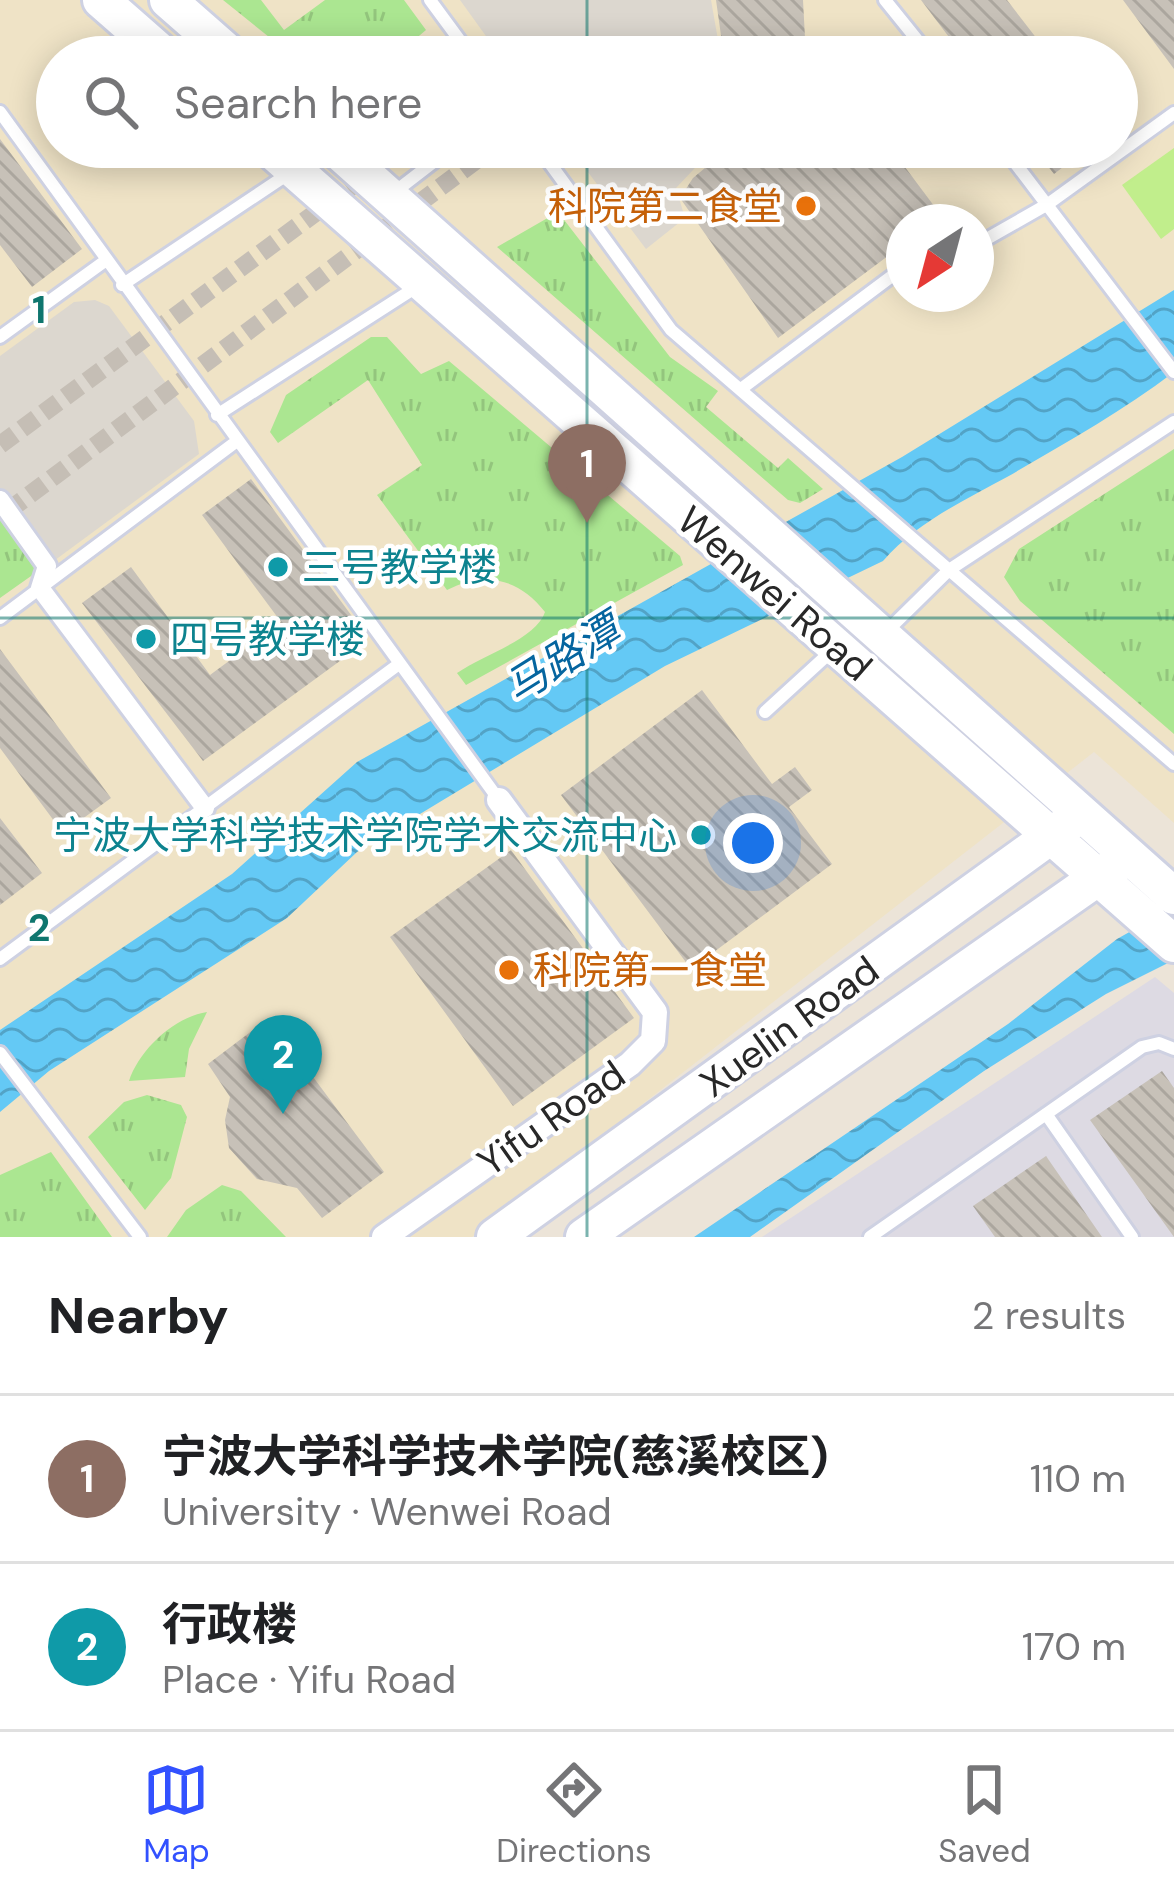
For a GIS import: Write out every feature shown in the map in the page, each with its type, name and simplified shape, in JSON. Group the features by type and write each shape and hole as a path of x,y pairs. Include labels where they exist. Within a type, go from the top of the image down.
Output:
{"main road":[{"path":"101,0 142,36"},
{"path":"168,0 208,36"},
{"name":"Wenwei Road","path":"292,168 837,647 1068,824 1129,855 1166,889"},
{"name":"Wenwei Road","path":"358,168 883,635 1068,824 1098,876 1174,944"},
{"name":"Xuelin Road","path":"495,1237 1068,824"},
{"name":"Xuelin Road","path":"584,1237 1129,855"}],"street":[{"path":"0,500 47,566 40,588 205,808"},
{"name":"Yifu Road","path":"384,1237 630,1064 653,1041 655,1012 499,800"}],"lane":[{"path":"430,0 457,36"},
{"path":"885,0 914,36"},
{"path":"0,112 36,163"},
{"path":"1138,139 1174,113"},
{"path":"39,168 499,800"},
{"path":"122,285 268,168"},
{"path":"390,196 426,168"},
{"path":"553,168 671,330 1174,764"},
{"path":"1020,168 1174,372"},
{"path":"994,235 1098,168"},
{"path":"0,337 105,261"},
{"path":"741,389 886,280"},
{"path":"217,415 423,283"},
{"path":"883,635 950,570 1174,422"},
{"path":"0,618 237,441"},
{"path":"765,712 837,647"},
{"path":"0,959 399,664"},
{"path":"870,1237 1142,1047 1159,1043 1174,1049"},
{"path":"0,1053 140,1237"},
{"path":"1046,1114 1132,1237"}],"shaded area":[{"path":"0,0 1174,0 1174,823 1094,752 472,1237 0,1237"},
{"path":"460,0 711,0 717,36 486,36"},
{"path":"585,168 695,168 676,188 685,218 646,249"},
{"path":"95,300 109,306 194,421 199,454 47,566 0,500 0,356 74,302"},
{"path":"1155,977 1174,993 1174,1237 762,1237"}],"green space":[{"path":"223,0 261,0 284,30 325,0 404,0 426,30 419,36 268,36"},
{"path":"1174,148 1174,229 1161,239 1122,185"},
{"path":"558,212 670,357 718,391 706,407 778,468 788,458 823,489 800,503 788,500 497,247"},
{"path":"371,337 387,337 421,374 449,361 680,556 683,565 466,685 457,673 521,638 545,612 524,592 500,581 474,581 447,590 377,495 422,465 368,380 278,443 270,432 286,395"},
{"path":"1174,449 1174,734 1020,601 1004,577 1019,549"},
{"path":"0,513 41,569 0,598"},
{"path":"207,1012 189,1049 185,1077 129,1081 159,1037"},
{"path":"147,1095 181,1105 187,1117 171,1178 145,1210 88,1137 124,1102"},
{"path":"51,1152 112,1237 0,1237 0,1175"},
{"path":"222,1185 241,1191 286,1237 167,1237 186,1210"}],"water":[{"name":"马路潭","path":"1174,290 1174,372 1154,387 941,514 883,561 665,666 357,852 287,918 49,1071 0,1112 0,1030 232,874 357,762 902,457"},
{"path":"1174,907 1174,960 1106,994 984,1071 750,1237 694,1237 1008,1024 1117,939"}],"building":[{"path":"716,0 803,0 805,36 721,36"},
{"path":"921,0 1007,0 1035,36 948,36"},
{"path":"1123,0 1174,0 1174,69"},
{"path":"0,139 82,249 32,287 0,245"},
{"path":"705,168 906,168 933,204 886,204 886,257 778,338 680,198"},
{"path":"251,479 354,619 328,637 344,658 203,761 82,603 131,567 210,675 281,622 202,515"},
{"path":"0,649 111,798 63,833 0,748"},
{"name":"宁波大学科学技术学院学术交流中心","path":"702,690 772,784 795,767 812,790 789,807 832,864 691,969 561,795"},
{"path":"0,818 42,873 0,905"},
{"path":"511,850 634,1018 513,1106 390,937"},
{"path":"269,1018 384,1172 322,1218 297,1188 257,1179 229,1148 225,1120 230,1097 208,1064"},
{"path":"1162,1071 1174,1088 1174,1237 1090,1120"},
{"path":"1046,1156 1102,1237 995,1237 973,1206"}],"tunnel":[{"path":"0,445 376,168"},
{"path":"8,511 466,168"}],"place":[{"name":"科院第二食堂","path":"806,206"},
{"name":"宁波大学科学技术学院(慈溪校区)","path":"587,523"},
{"name":"三号教学楼","path":"278,567"},
{"name":"四号教学楼","path":"146,639"},
{"name":"宁波大学科学技术学院学术交流中心","path":"701,835"},
{"name":"科院第一食堂","path":"509,970"},
{"name":"行政楼","path":"283,1114"}]}
